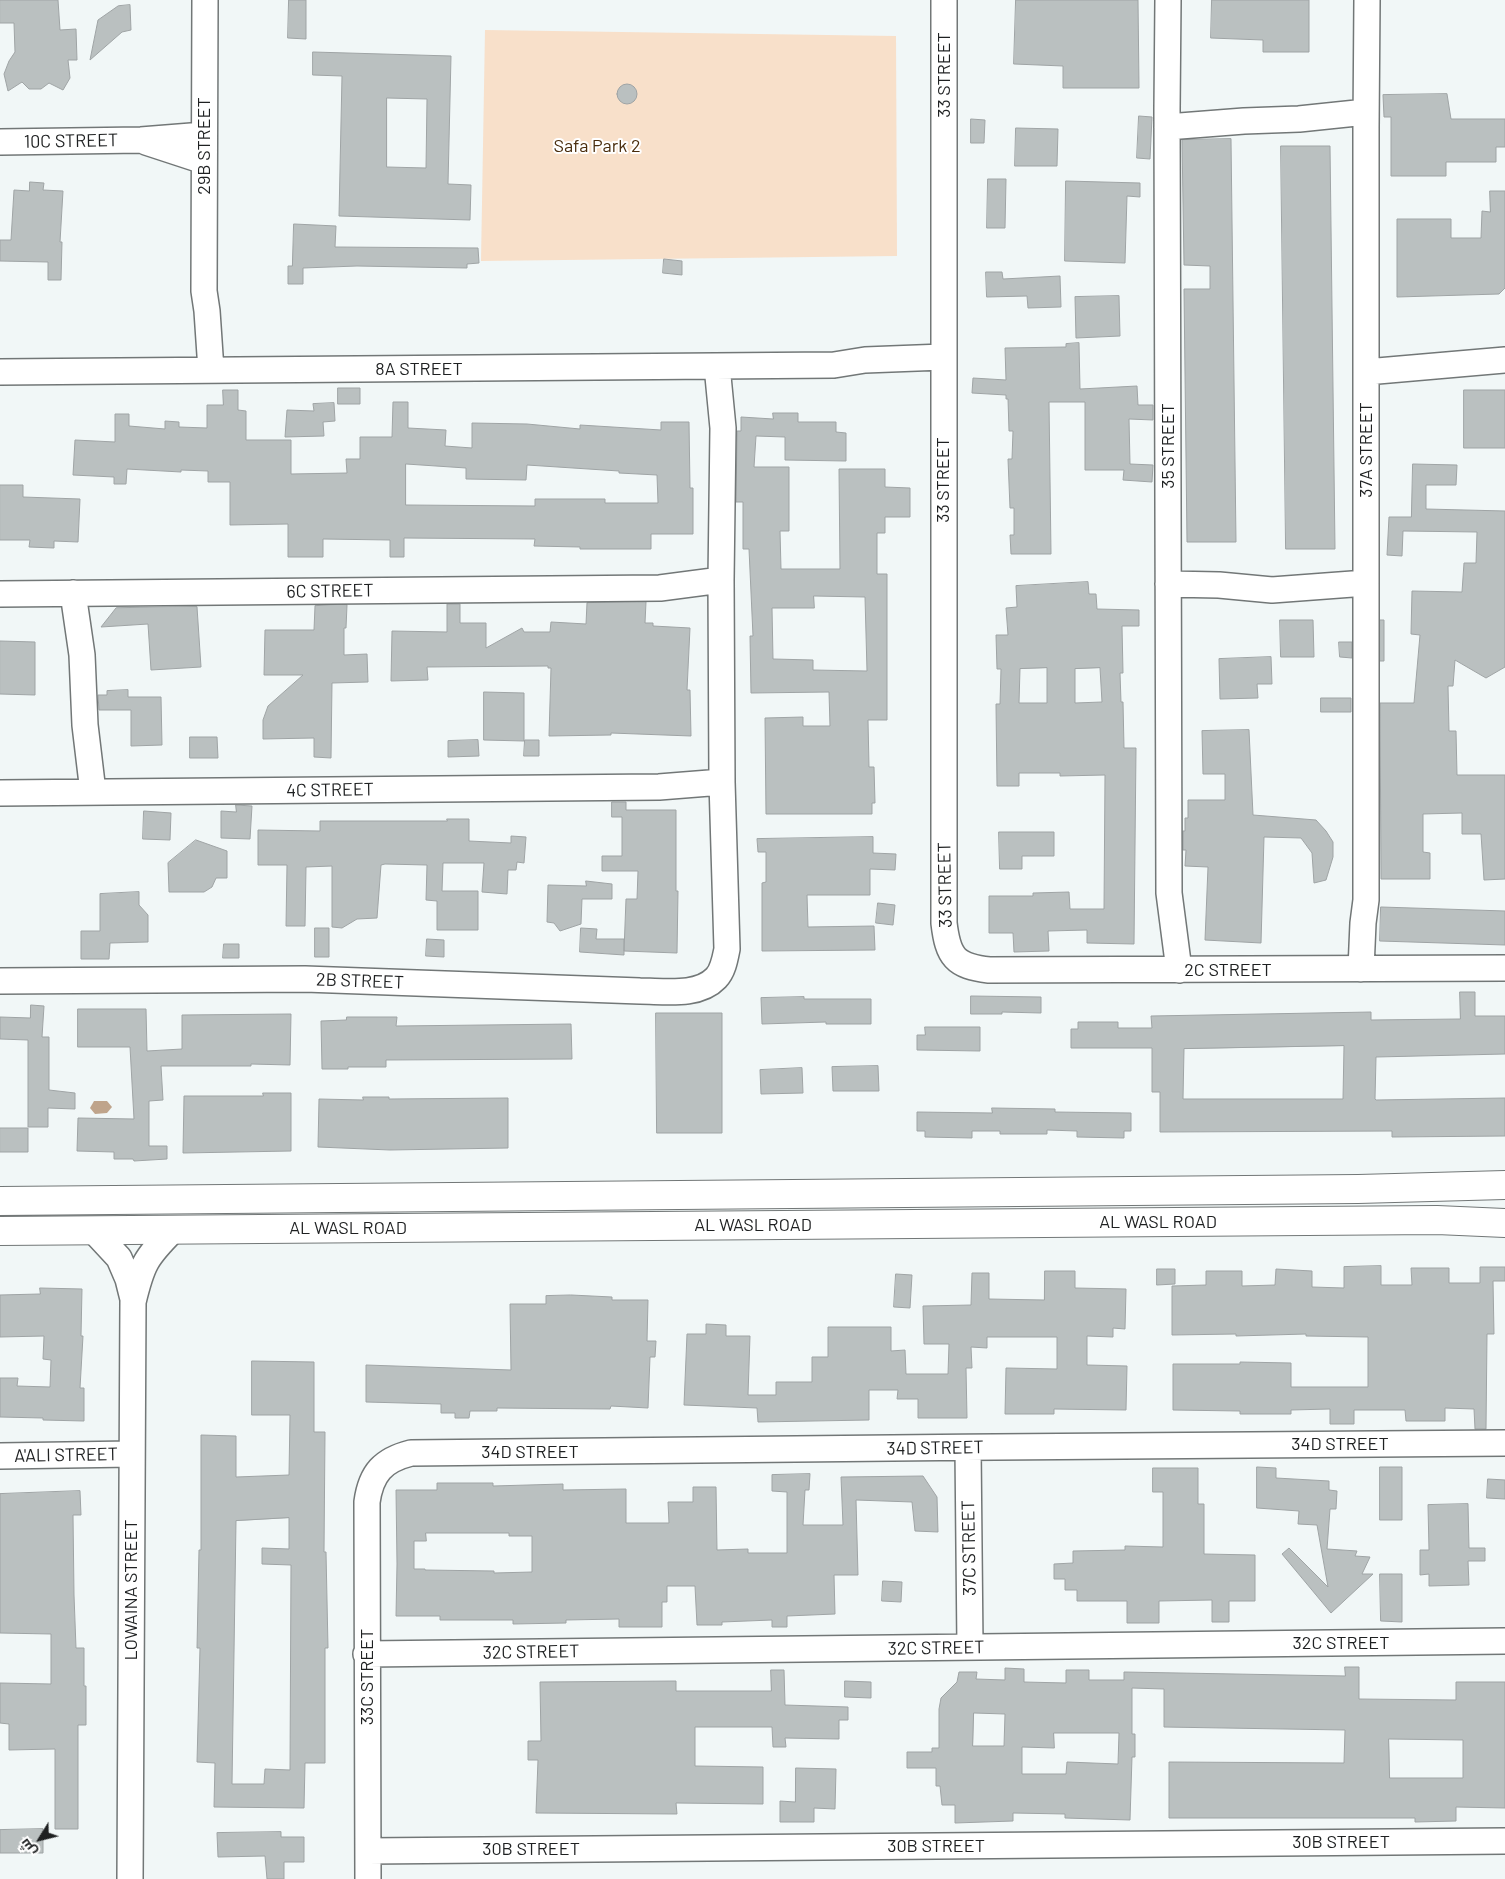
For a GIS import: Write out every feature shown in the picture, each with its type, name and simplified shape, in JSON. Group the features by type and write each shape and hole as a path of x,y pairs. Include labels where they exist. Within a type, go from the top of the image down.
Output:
{"main road":[{"path":"680,1174 701,1195"},
{"path":"165,1200 191,1181"},
{"name":"AL WASL ROAD","path":"0,1201 1338,1189 1505,1185"},
{"path":"30,1230 40,1222 41,1216 40,1210 31,1201"},
{"path":"1498,1220 1498,1231 1505,1242"},
{"name":"AL WASL ROAD","path":"0,1231 1498,1220"}],"street":[{"name":"29B STREET","path":"202,370 200,304 204,291 205,0"},
{"name":"33 STREET","path":"944,0 944,923 946,942 954,958"},
{"name":"35 STREET","path":"1168,0 1168,893 1164,911 1168,970"},
{"name":"37A STREET","path":"1367,0 1366,900 1362,923 1367,969"},
{"path":"1167,118 1226,116 1244,120 1299,119 1317,123 1366,120"},
{"name":"10C STREET","path":"0,142 141,140 204,135"},
{"name":"10C STREET","path":"141,140 204,161"},
{"path":"1366,366 1419,361 1443,364 1505,360"},
{"path":"1480,363 1505,367"},
{"name":"8A STREET","path":"0,372 839,365 864,369 943,364"},
{"path":"722,790 721,588 723,425 727,366"},
{"path":"1168,591 1219,585 1296,594 1366,590"},
{"name":"6C STREET","path":"0,594 660,588 679,592 721,588"},
{"path":"83,593 82,655 85,725 81,744 84,792"},
{"name":"4C STREET","path":"0,793 659,787 678,792 722,790"},
{"name":"2B STREET","path":"0,981 305,979 640,991 690,991 704,987 717,978 724,964 726,949 722,790"},
{"name":"2C STREET","path":"954,958 970,968 989,970 1505,968"},
{"name":"LOWAINA STREET","path":"93,1230 119,1258 128,1279 133,1302 130,1879"},
{"name":"LOWAINA STREET","path":"133,1302 147,1259 173,1230"},
{"name":"34D STREET","path":"374,1476 390,1460 411,1452 968,1448 1153,1444 1505,1443"},
{"name":"37C STREET","path":"968,1448 970,1648"},
{"name":"A'ALI STREET","path":"0,1456 132,1454"},
{"name":"33C STREET","path":"368,1879 367,1502 374,1476"},
{"name":"32C STREET","path":"366,1654 1505,1641"},
{"name":"30B STREET","path":"368,1851 1505,1841"}],"green space":[{"name":"Safa Park 2","path":"485,30 896,36 897,256 481,261"}],"shaded area":[{"path":"94,1101 107,1101 112,1107 107,1113 95,1114 90,1108"}],"building":[{"path":"0,0 58,0 60,30 76,29 77,60 68,60 70,78 63,90 49,83 41,89 29,89 22,82 8,91 4,74 15,52 14,23 0,23"},
{"path":"289,0 306,0 306,39 288,38"},
{"path":"1016,0 1138,0 1139,88 1063,88 1063,66 1014,64"},
{"path":"1212,0 1309,0 1309,52 1263,52 1263,40 1211,38"},
{"path":"130,5 131,30 122,32 90,60 98,20 118,6"},
{"path":"313,52 451,56 448,184 471,185 470,220 339,216 342,76 313,75","holes":["387,98 427,99 426,168 387,167"]},
{"path":"627,84 634,87 637,94 634,101 627,104 620,101 617,94 620,87"},
{"path":"1447,94 1451,119 1505,119 1505,147 1496,147 1496,162 1446,162 1446,176 1391,176 1391,117 1384,117 1383,95"},
{"path":"1139,116 1152,117 1150,159 1137,158"},
{"path":"971,119 985,120 984,143 971,143"},
{"path":"1016,128 1058,129 1057,166 1015,166"},
{"path":"1231,139 1236,542 1187,542 1184,289 1210,289 1210,266 1184,265 1182,140"},
{"path":"1281,146 1330,146 1335,549 1286,549"},
{"path":"988,179 1006,179 1005,228 987,228"},
{"path":"1066,181 1140,183 1140,197 1127,196 1125,263 1065,261"},
{"path":"30,182 44,183 43,190 63,191 60,242 62,242 61,280 48,280 48,262 0,261 0,240 11,240 14,190 29,191"},
{"path":"1490,191 1505,191 1505,288 1499,294 1397,297 1397,219 1451,219 1451,238 1481,238 1482,211 1490,212"},
{"path":"294,224 336,226 335,247 478,248 479,263 467,264 467,268 357,266 303,268 303,284 288,284 288,266 292,266"},
{"path":"664,259 682,261 682,275 663,273"},
{"path":"986,272 1002,272 1003,279 1060,276 1061,307 1028,308 1027,296 987,297"},
{"path":"1119,296 1120,336 1076,338 1075,297"},
{"path":"1079,343 1080,389 1137,386 1138,405 1153,405 1153,420 1129,419 1130,464 1153,465 1152,482 1123,480 1124,470 1085,470 1085,402 1049,402 1051,554 1011,554 1010,535 1014,535 1014,508 1010,508 1008,459 1012,459 1013,431 1009,431 1008,399 1006,399 1006,395 972,393 973,378 1006,380 1005,348 1066,347 1066,344"},
{"path":"338,388 360,388 360,404 338,404"},
{"path":"223,390 238,390 238,410 246,411 246,440 291,440 291,474 347,473 346,459 360,459 360,437 392,437 393,402 408,402 408,428 446,430 445,446 472,448 472,423 527,424 580,429 580,425 661,430 661,422 689,422 690,488 693,488 693,534 651,534 651,549 580,549 580,547 534,546 535,539 404,538 404,557 390,557 390,540 323,539 323,557 288,557 288,524 230,525 230,482 208,482 208,471 181,470 181,472 127,469 126,484 114,484 114,477 73,475 75,440 115,442 115,414 129,414 129,426 165,429 165,421 179,422 179,427 207,428 207,405 223,405","holes":["406,464 466,468 466,479 526,480 527,465 657,475 658,503 605,503 605,499 535,499 535,506 406,505"]},
{"path":"1464,390 1505,390 1505,448 1464,448"},
{"path":"334,403 335,421 323,422 324,436 285,437 287,410 314,411 313,404"},
{"path":"773,413 798,413 798,422 836,422 836,432 846,433 846,461 785,460 785,437 756,436 754,467 789,467 789,531 780,531 781,569 840,569 839,469 885,469 885,487 910,488 910,517 885,517 885,533 877,533 877,574 887,574 887,720 868,720 869,767 874,767 875,803 872,803 872,814 766,814 765,718 803,717 803,726 830,726 829,692 751,693 750,636 753,636 749,549 743,549 743,502 736,502 737,431 741,431 741,417 773,419","holes":["814,596 865,597 867,671 813,670 813,660 773,659 772,608 814,608"]},
{"path":"1413,464 1457,465 1456,485 1426,485 1426,509 1505,511 1505,667 1486,678 1455,660 1453,686 1448,686 1449,731 1456,731 1457,775 1505,775 1505,879 1484,880 1481,834 1462,834 1462,813 1423,814 1423,852 1430,853 1430,879 1381,879 1380,703 1414,703 1420,635 1411,634 1412,591 1462,592 1464,563 1476,563 1477,532 1403,531 1402,556 1387,555 1389,517 1411,517"},
{"path":"0,485 23,485 23,497 80,499 78,542 54,541 54,548 29,547 30,540 0,540"},
{"path":"1088,582 1089,594 1096,594 1097,609 1139,610 1139,626 1122,626 1123,673 1120,673 1124,748 1136,748 1134,944 1087,943 1087,930 1048,931 1049,951 1014,952 1013,933 989,933 989,896 1033,896 1033,893 1069,892 1070,909 1104,909 1105,775 1060,776 1060,773 1019,773 1019,786 997,786 996,704 1000,704 1001,669 997,669 996,635 1008,635 1006,608 1017,607 1016,586","holes":["1047,668 1047,703 1019,703 1020,669","1100,668 1102,702 1075,703 1075,669"]},
{"path":"646,602 645,623 653,623 653,626 690,628 687,690 690,690 691,736 611,733 611,735 549,736 551,668 548,668 548,666 427,667 428,680 391,681 392,631 447,632 447,604 460,604 460,623 486,623 486,648 522,628 524,632 550,632 551,622 586,624 587,603"},
{"path":"347,605 346,628 344,628 344,655 367,654 368,682 332,683 331,758 314,757 314,738 263,739 263,720 268,706 303,675 264,675 265,630 314,630 315,606"},
{"path":"197,607 201,667 151,670 148,624 101,627 116,608"},
{"path":"1280,620 1313,620 1314,657 1281,657"},
{"path":"1380,620 1384,620 1384,661 1380,661"},
{"path":"0,641 35,642 35,695 0,694"},
{"path":"1339,642 1352,642 1352,658 1340,657"},
{"path":"1271,657 1272,684 1257,684 1258,698 1220,699 1219,659"},
{"path":"128,690 128,697 161,697 162,745 131,746 131,710 99,710 98,695 107,695 107,691"},
{"path":"484,692 524,693 524,741 484,740"},
{"path":"1321,698 1351,698 1351,712 1321,712"},
{"path":"1249,730 1253,815 1316,820 1333,842 1333,857 1326,880 1314,883 1312,853 1301,838 1264,837 1261,943 1205,940 1208,867 1185,866 1186,850 1183,850 1183,831 1185,831 1185,818 1188,818 1188,800 1225,800 1225,774 1203,774 1202,731"},
{"path":"190,737 217,737 218,758 190,758"},
{"path":"478,740 479,756 448,757 448,741"},
{"path":"525,740 539,740 539,756 524,756"},
{"path":"612,802 626,802 626,810 676,810 677,953 624,951 626,899 637,899 638,871 602,871 602,856 622,856 622,817 612,817"},
{"path":"236,805 252,806 250,839 221,838 221,811 236,812"},
{"path":"144,811 171,813 170,840 143,839"},
{"path":"447,819 469,819 469,841 511,843 511,836 526,837 524,863 517,862 516,870 508,870 507,894 482,892 484,863 443,863 442,891 478,891 478,930 437,930 437,901 426,900 427,865 385,864 381,865 377,918 357,919 342,928 332,927 332,866 306,867 305,926 286,926 287,865 258,865 258,830 320,831 320,821 447,821"},
{"path":"999,832 1054,832 1054,856 1022,856 1022,869 1000,869"},
{"path":"873,837 873,853 896,854 895,870 870,869 870,895 807,895 808,927 874,926 875,950 762,951 762,883 766,882 766,852 758,852 757,839"},
{"path":"196,840 227,851 227,878 216,878 212,887 204,892 169,892 168,863"},
{"path":"586,881 612,884 612,899 582,899 581,924 560,931 554,923 547,922 548,885 586,886"},
{"path":"139,892 139,905 148,915 148,942 110,943 109,959 81,959 81,931 100,931 100,894"},
{"path":"878,903 895,905 893,925 876,923"},
{"path":"1381,907 1505,911 1505,945 1380,941"},
{"path":"315,928 329,928 329,957 315,957"},
{"path":"581,928 597,929 596,939 624,939 624,955 580,952"},
{"path":"427,939 444,940 444,957 426,956"},
{"path":"224,944 239,944 239,958 223,958"},
{"path":"1460,992 1475,992 1475,1016 1505,1016 1505,1054 1376,1057 1375,1099 1505,1098 1505,1136 1392,1137 1392,1131 1160,1132 1160,1092 1152,1092 1152,1048 1071,1048 1071,1029 1078,1029 1078,1022 1118,1022 1118,1028 1152,1028 1151,1016 1371,1012 1371,1020 1460,1019","holes":["1344,1046 1343,1099 1183,1099 1184,1049"]},
{"path":"971,996 1041,997 1041,1013 1002,1012 1002,1014 971,1014"},
{"path":"804,997 804,999 871,999 871,1024 826,1024 826,1022 762,1024 761,998"},
{"path":"31,1005 44,1006 42,1037 49,1037 49,1090 75,1093 75,1109 48,1108 48,1127 28,1127 28,1040 0,1039 0,1017 30,1018"},
{"path":"78,1009 146,1009 147,1051 182,1049 182,1015 291,1014 290,1065 161,1066 163,1100 149,1101 149,1146 167,1146 167,1159 134,1161 133,1159 114,1159 114,1152 77,1151 78,1118 134,1119 130,1047 78,1047"},
{"path":"656,1013 722,1013 722,1133 657,1133"},
{"path":"347,1017 397,1017 396,1026 571,1024 572,1059 386,1060 386,1067 322,1069 321,1021 346,1020"},
{"path":"925,1027 980,1027 980,1051 917,1050 917,1035 925,1035"},
{"path":"878,1066 879,1091 833,1091 832,1067"},
{"path":"802,1068 803,1093 761,1094 760,1070"},
{"path":"263,1093 291,1093 291,1151 183,1153 184,1096 263,1096"},
{"path":"363,1097 389,1097 389,1099 508,1098 508,1148 390,1150 318,1147 319,1099 363,1100"},
{"path":"992,1108 1055,1109 1055,1112 1131,1113 1131,1131 1124,1131 1124,1138 1077,1137 1077,1131 1047,1130 1047,1134 1000,1134 1000,1131 972,1131 972,1138 925,1137 925,1131 917,1131 917,1112 992,1113"},
{"path":"0,1128 28,1128 28,1152 0,1152"},
{"path":"1381,1266 1381,1285 1412,1285 1411,1268 1449,1268 1449,1283 1480,1283 1480,1267 1505,1267 1505,1281 1493,1281 1494,1334 1487,1334 1486,1429 1475,1429 1474,1409 1445,1408 1445,1421 1406,1421 1405,1410 1354,1410 1354,1424 1330,1424 1330,1409 1291,1410 1291,1414 1240,1414 1240,1411 1173,1410 1173,1364 1291,1363 1291,1387 1368,1387 1368,1337 1306,1336 1306,1334 1172,1335 1172,1286 1206,1285 1206,1271 1242,1271 1242,1286 1275,1285 1276,1269 1312,1271 1312,1287 1344,1288 1344,1267"},
{"path":"1157,1269 1175,1269 1175,1284 1157,1285"},
{"path":"1045,1271 1075,1271 1075,1288 1126,1289 1125,1329 1113,1328 1113,1337 1087,1336 1087,1365 1127,1366 1126,1410 1054,1409 1054,1414 1005,1414 1006,1368 1057,1369 1057,1337 987,1337 987,1348 971,1347 972,1368 966,1368 967,1418 918,1418 918,1399 897,1399 898,1390 869,1390 869,1420 758,1422 757,1408 684,1405 687,1334 706,1334 706,1324 726,1325 726,1336 750,1336 748,1395 776,1395 776,1382 812,1382 812,1357 828,1357 828,1327 891,1327 891,1351 905,1350 906,1374 948,1374 949,1344 924,1344 923,1306 971,1305 972,1273 989,1273 989,1299 1044,1300"},
{"path":"896,1274 912,1275 910,1308 894,1307"},
{"path":"40,1288 82,1289 81,1336 83,1336 80,1388 84,1388 84,1421 0,1417 0,1378 18,1378 17,1386 50,1387 51,1360 43,1359 44,1336 0,1337 0,1295 40,1294"},
{"path":"546,1296 612,1297 612,1300 648,1300 647,1341 656,1341 655,1357 650,1357 648,1408 611,1406 610,1409 497,1408 497,1411 470,1411 469,1418 455,1418 455,1413 441,1413 441,1404 366,1402 366,1365 511,1370 510,1304 546,1304"},
{"path":"252,1361 314,1362 314,1432 325,1432 324,1552 326,1552 328,1648 325,1648 325,1763 305,1763 304,1808 214,1807 215,1763 197,1762 200,1648 197,1648 199,1550 201,1550 201,1435 236,1436 236,1477 289,1475 290,1415 252,1415","holes":["289,1518 289,1549 262,1548 262,1564 291,1565 290,1770 265,1769 264,1784 232,1784 236,1521"]},
{"path":"1257,1467 1276,1468 1276,1478 1329,1481 1329,1490 1337,1491 1336,1509 1330,1509 1327,1549 1357,1551 1355,1556 1370,1557 1362,1574 1373,1574 1331,1613 1282,1554 1289,1548 1328,1587 1317,1525 1298,1524 1299,1511 1257,1508"},
{"path":"1380,1467 1402,1467 1402,1520 1380,1520"},
{"path":"1153,1468 1198,1468 1198,1504 1204,1504 1204,1554 1255,1555 1255,1601 1229,1601 1229,1622 1212,1622 1212,1600 1159,1601 1159,1623 1127,1623 1127,1601 1077,1601 1077,1590 1065,1590 1065,1579 1054,1579 1054,1564 1073,1563 1073,1551 1125,1550 1125,1546 1163,1547 1163,1492 1153,1492"},
{"path":"810,1474 809,1490 805,1490 803,1525 843,1525 841,1477 923,1476 937,1497 938,1532 915,1531 912,1502 856,1500 858,1575 834,1575 835,1614 787,1616 787,1627 772,1627 772,1620 722,1622 722,1625 697,1625 695,1586 667,1586 667,1602 662,1602 662,1627 619,1627 619,1619 513,1624 513,1620 440,1620 440,1616 396,1616 396,1490 437,1490 437,1483 493,1483 493,1486 563,1484 563,1490 626,1489 626,1523 669,1523 668,1502 693,1502 693,1487 716,1487 717,1550 748,1549 748,1553 787,1553 787,1492 772,1491 772,1475","holes":["426,1533 509,1533 509,1536 532,1536 532,1572 494,1573 494,1571 414,1569 414,1541 426,1541"]},
{"path":"1488,1479 1505,1480 1505,1499 1487,1498"},
{"path":"80,1491 81,1515 73,1515 74,1595 76,1648 84,1648 86,1725 78,1725 78,1829 55,1829 55,1749 9,1750 9,1724 0,1723 0,1683 51,1684 51,1634 0,1633 0,1494"},
{"path":"1468,1504 1469,1548 1485,1548 1485,1561 1468,1561 1469,1585 1429,1586 1429,1574 1420,1575 1420,1550 1429,1550 1428,1505"},
{"path":"1380,1574 1402,1574 1402,1622 1381,1621"},
{"path":"883,1581 902,1582 901,1602 882,1601"},
{"path":"1345,1667 1359,1667 1359,1699 1456,1700 1456,1682 1505,1682 1505,1808 1456,1807 1456,1821 1415,1822 1415,1818 1169,1818 1169,1762 1344,1763 1345,1730 1164,1727 1164,1689 1132,1688 1132,1734 1135,1734 1135,1757 1132,1757 1130,1820 1065,1818 1065,1814 1013,1813 1013,1821 955,1823 955,1805 942,1805 940,1786 936,1786 936,1768 907,1768 907,1752 932,1752 932,1748 939,1748 939,1709 941,1698 957,1682 959,1672 977,1672 976,1679 1005,1680 1005,1668 1024,1669 1024,1682 1066,1683 1066,1670 1089,1670 1089,1680 1124,1680 1124,1672 1345,1676","holes":["974,1713 1005,1714 1004,1746 973,1746","1054,1733 1119,1733 1118,1764 1067,1762 1066,1774 1022,1774 1022,1747 1054,1748","1389,1739 1463,1740 1463,1778 1390,1778"]},
{"path":"771,1670 784,1670 785,1705 848,1707 848,1720 839,1720 839,1739 785,1738 786,1747 773,1747 772,1727 695,1727 695,1766 763,1767 763,1804 676,1803 677,1814 536,1813 538,1760 528,1760 528,1741 541,1741 540,1682 676,1681 676,1691 771,1691"},
{"path":"845,1681 871,1682 871,1698 845,1697"},
{"path":"796,1768 836,1769 835,1809 814,1808 814,1822 780,1822 780,1801 795,1802"},
{"path":"43,1829 43,1853 0,1853 0,1830"},
{"path":"281,1832 281,1837 304,1837 304,1862 284,1862 284,1879 267,1879 265,1856 218,1857 217,1833"}]}
